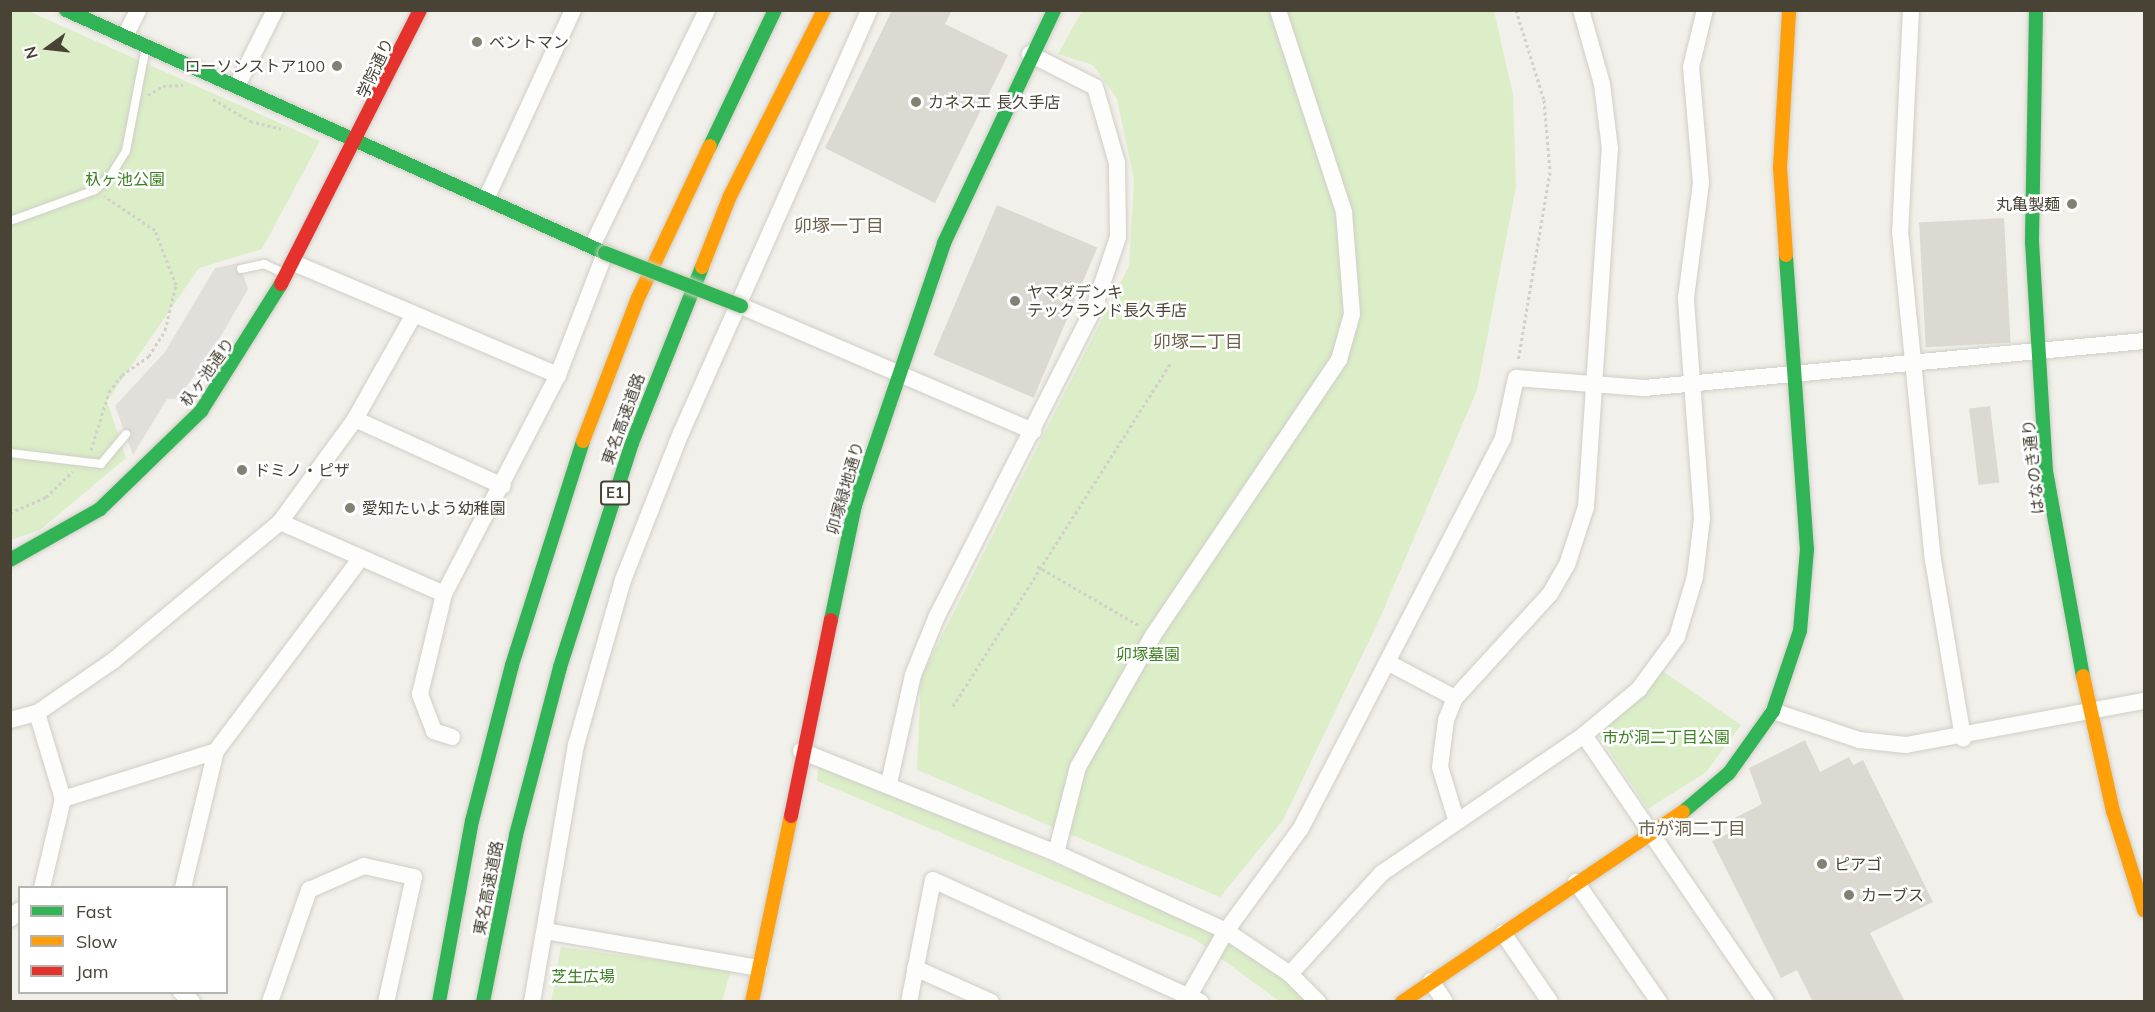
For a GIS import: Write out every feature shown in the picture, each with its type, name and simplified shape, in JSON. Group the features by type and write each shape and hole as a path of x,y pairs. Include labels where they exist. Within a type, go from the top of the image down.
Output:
{"main road":[{"path":"66,10 487,197 599,250 741,306"},
{"name":"学院通り","path":"359,140 420,10"},
{"name":"東名高速道路","path":"439,1002 472,821 512,665 584,438 638,298 775,10"},
{"name":"東名高速道路","path":"483,1002 516,835 557,678 632,443 730,196 824,10"},
{"name":"卯塚緑地通り","path":"752,1002 801,751 855,505 896,372 944,243 1030,54 1054,10"},
{"path":"1402,1002 1649,834 1729,773 1773,711 1800,631 1807,550 1780,168 1789,10"},
{"name":"はなのき通り","path":"2036,10 2032,242 2046,471 2091,709 2113,811 2145,910"},
{"name":"杁ヶ池通り","path":"10,560 100,509 161,455 207,403 291,269 359,140"}],"street":[{"path":"125,36 138,10"},
{"path":"237,86 275,10"},
{"path":"487,197 573,10"},
{"path":"452,737 434,731 420,694 444,594 503,486 558,375 599,250 707,10"},
{"path":"532,1002 576,745 623,580 676,443 741,306 869,10"},
{"path":"1056,853 1078,767 1154,634 1339,360 1352,314 1344,212 1278,10"},
{"path":"1456,819 1440,767 1443,730 1455,698 1536,610 1567,565 1586,507 1610,149 1602,84 1581,10"},
{"path":"1290,974 1382,873 1456,819 1584,735 1639,689 1677,637 1695,577 1702,518 1686,298 1701,183 1690,67 1705,10"},
{"path":"1911,10 1900,231 1910,363 1933,560 1963,738"},
{"path":"889,783 913,675 937,616 1033,431 1108,274 1118,237 1119,198 1113,144 1095,87 1030,54"},
{"path":"291,269 558,375"},
{"path":"741,306 1033,431"},
{"path":"10,720 37,713 114,660 280,522 356,418 413,316"},
{"path":"909,1002 933,880 1196,998 1226,931 1301,828 1388,662 1503,438 1516,378 1594,388 1693,384 2145,341"},
{"path":"356,418 503,486"},
{"path":"280,522 444,594"},
{"path":"183,886 216,751 361,558"},
{"path":"1388,662 1455,698"},
{"path":"1773,711 1859,740 1906,745 1963,738 2091,709 2145,701"},
{"path":"37,713 63,800 43,886"},
{"path":"1584,735 1649,834 1766,1002"},
{"path":"63,800 216,751"},
{"path":"801,751 889,783 1056,853 1226,931 1290,974 1318,1002"},
{"path":"270,1002 309,890 364,866 414,877 386,1002"},
{"path":"1576,882 1659,1002"},
{"path":"545,931 759,968"},
{"path":"1503,933 1550,1002"},
{"path":"915,968 991,1002"},
{"path":"1431,981 1445,1002"}],"lane":[{"path":"10,221 95,190 121,162 136,102 146,46"},
{"path":"241,269 271,264 291,269"},
{"path":"10,453 83,458 101,464 126,435"}],"path":[{"path":"1516,10 1544,100 1550,172 1516,378"},
{"path":"136,102 163,86 194,87"},
{"path":"202,92 250,121 292,132"},
{"path":"10,513 46,497 83,458 98,433 109,392 122,375 149,356 165,330 176,285 155,230 95,190"},
{"path":"953,706 1037,566 1171,362"},
{"path":"1037,566 1154,634"}],"green space":[{"name":"杁ヶ池公園","path":"10,11 28,11 320,141 262,249 199,268 107,401 126,458 40,530 11,540"},
{"name":"卯塚墓園","path":"1082,11 1494,11 1513,95 1516,187 1477,390 1380,618 1283,820 1220,897 917,770 921,677 1129,266 1134,180 1117,99 1093,65 1058,54"},
{"name":"市が洞二丁目公園","path":"1658,668 1741,725 1706,772 1648,809 1595,730"},
{"path":"819,765 1207,927 1284,977 1307,1001 1279,1001 1196,940 817,781"},
{"name":"芝生広場","path":"561,947 731,970 722,1001 551,1002"}],"shaded area":[{"path":"239,263 248,289 210,355 177,399 167,399 133,455 115,406 165,352 215,268"}],"building":[{"name":"カネスエ 長久手店","path":"892,10 952,10 945,24 1008,55 935,203 825,148"},
{"name":"ヤマダデンキ テックランド長久手店","path":"997,205 1097,248 1034,398 933,355"},
{"path":"2004,218 2011,343 1926,347 1919,222"},
{"path":"1990,406 1999,482 1979,485 1969,409"},
{"path":"1805,740 1820,772 1849,757 1853,765 1863,760 1933,902 1870,933 1905,1002 1813,1002 1797,970 1781,978 1712,841 1732,832 1727,822 1762,804 1749,768"}],"traffic: fast":[{"path":"66,10 605,253"},
{"path":"710,146 775,10"},
{"path":"831,620 855,505 944,243 1054,10"},
{"path":"2036,10 2032,242 2046,471 2083,676"},
{"path":"605,253 741,306"},
{"path":"1683,812 1729,773 1773,711 1800,631 1807,550 1786,255"},
{"path":"483,1002 516,835 560,667 632,443 702,267"},
{"path":"10,560 100,509 201,411 281,284"},
{"path":"439,1002 472,821 512,665 583,441"}],"traffic: slow":[{"path":"702,267 730,196 824,10"},
{"path":"1786,255 1780,168 1789,10"},
{"path":"583,441 638,298 710,146"},
{"path":"2083,676 2113,811 2144,910"},
{"path":"1402,1002 1683,812"},
{"path":"752,1002 791,816"}],"traffic: jam":[{"path":"281,284 420,10"},
{"path":"791,816 831,620"}],"place":[{"name":"ベントマン","path":"477,42"},
{"name":"ローソンストア100","path":"337,66"},
{"name":"カネスエ 長久手店","path":"916,102"},
{"name":"丸亀製麺","path":"2072,204"},
{"name":"ヤマダデンキ テックランド長久手店","path":"1015,301"},
{"name":"ドミノ・ピザ","path":"242,470"},
{"name":"愛知たいよう幼稚園","path":"350,508"},
{"name":"ピアゴ","path":"1822,864"},
{"name":"カーブス","path":"1849,895"}],"district":[{"name":"卯塚一丁目","path":"839,226"},
{"name":"卯塚二丁目","path":"1198,342"},
{"name":"市が洞二丁目","path":"1692,829"}]}
